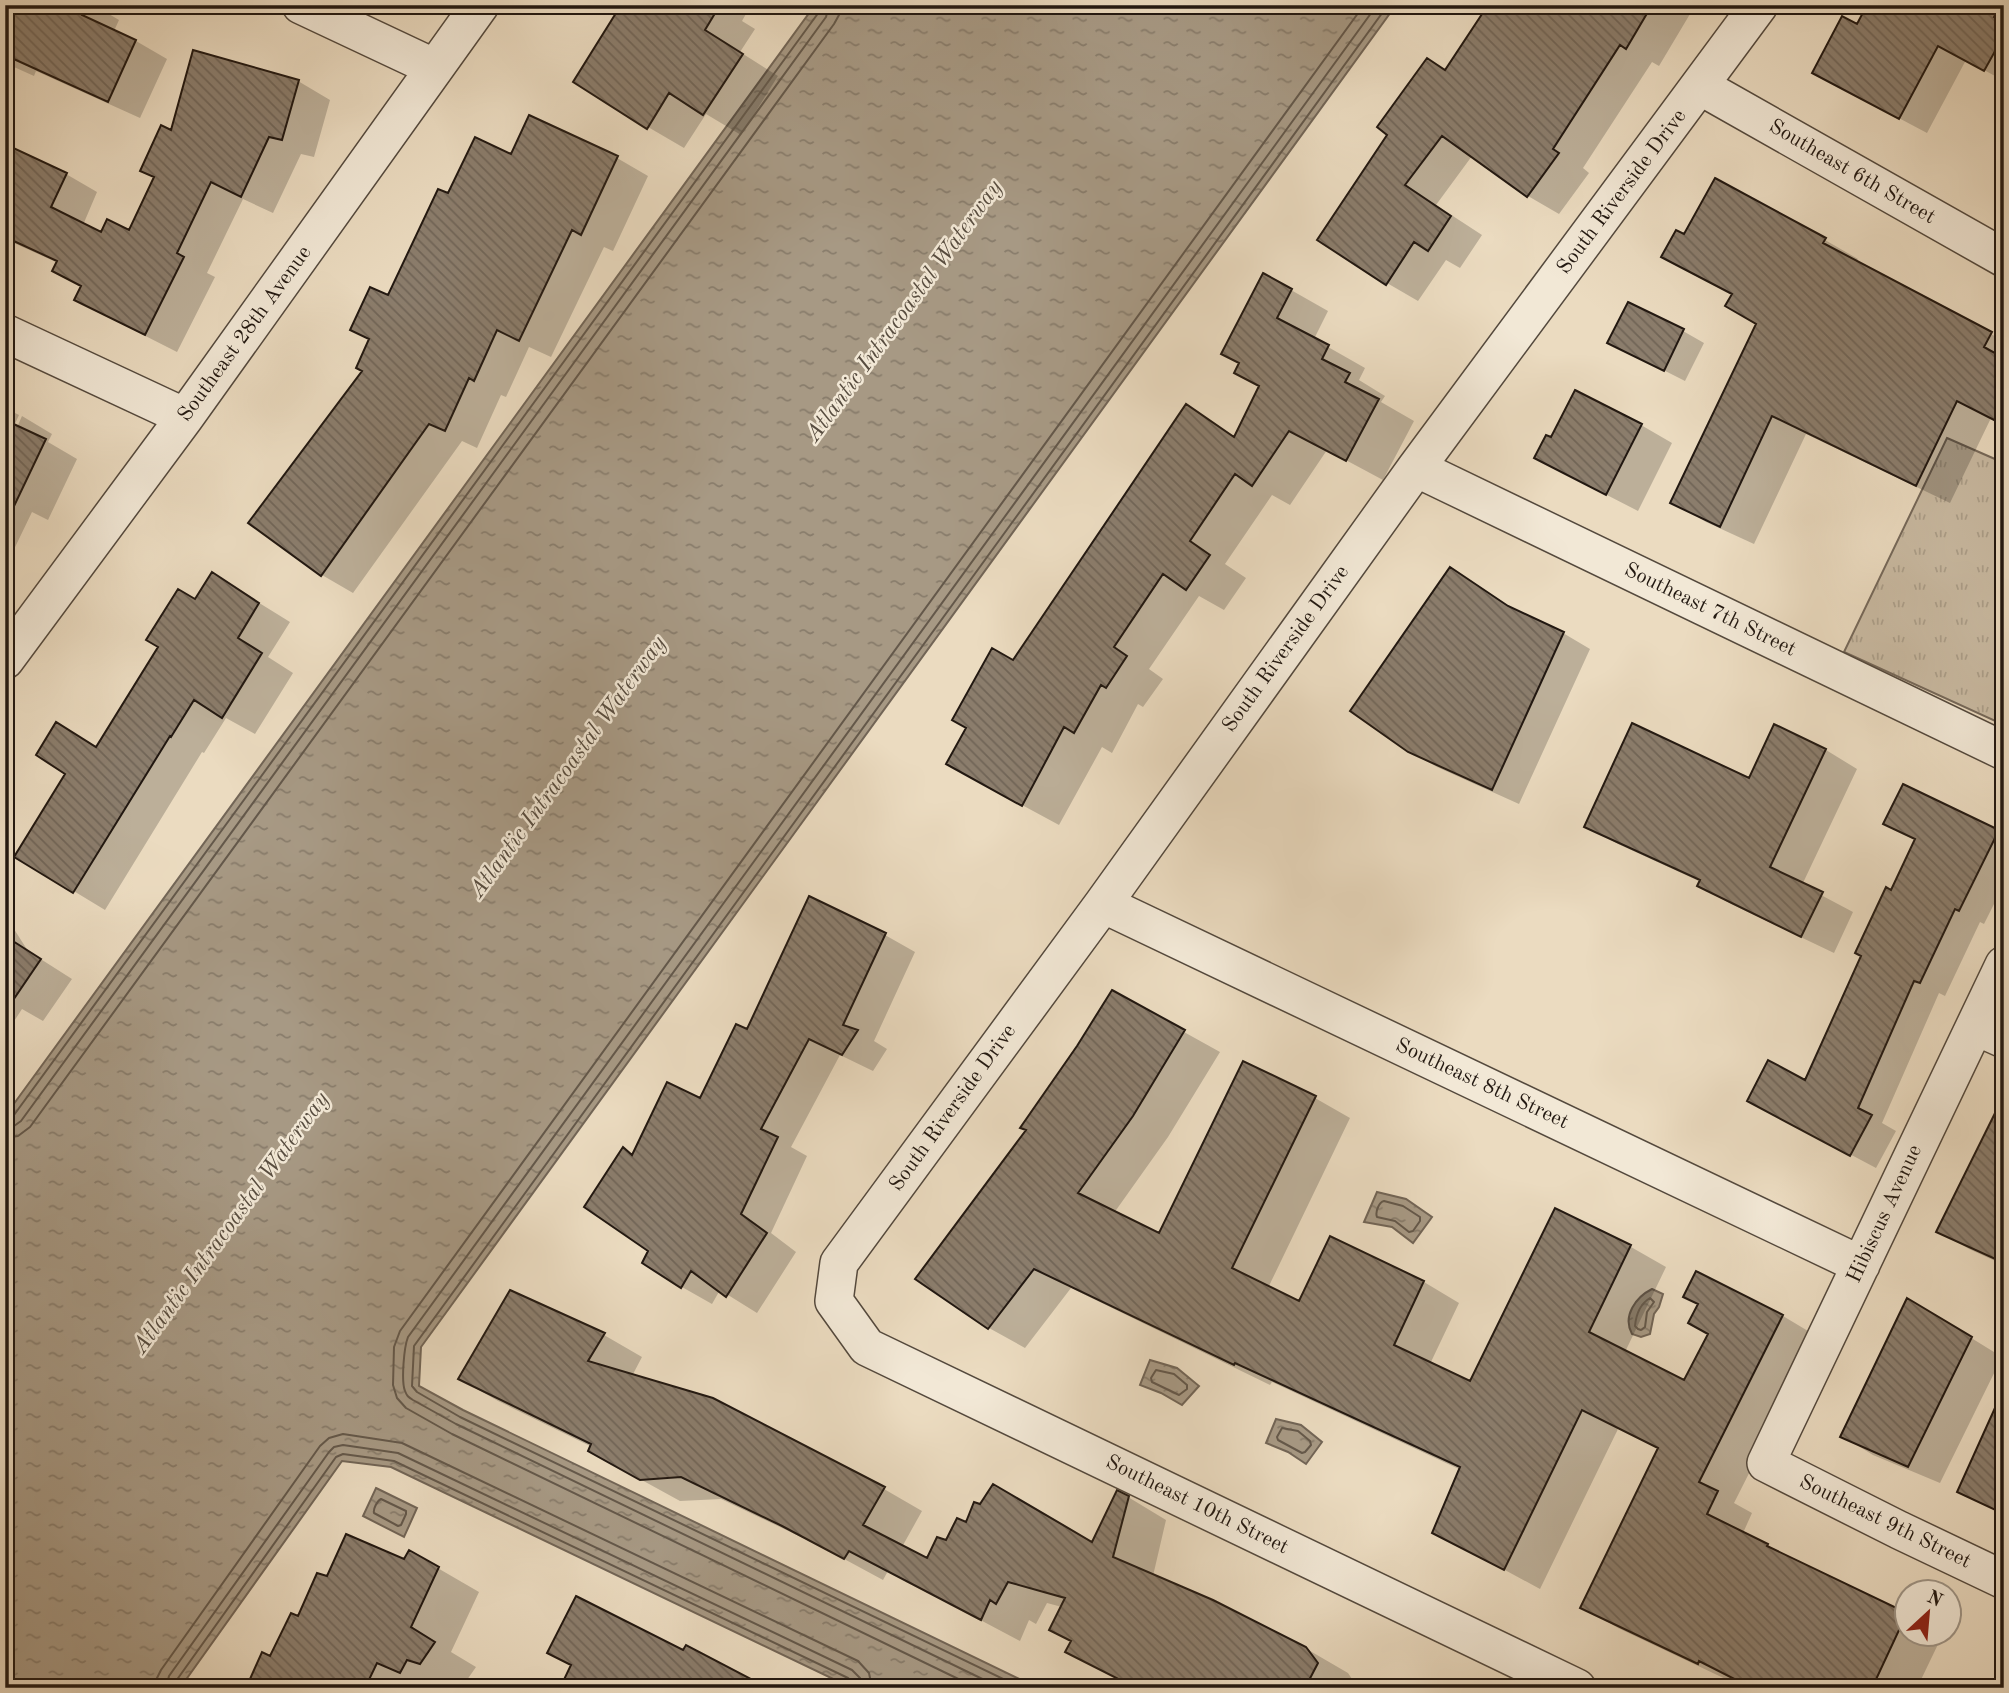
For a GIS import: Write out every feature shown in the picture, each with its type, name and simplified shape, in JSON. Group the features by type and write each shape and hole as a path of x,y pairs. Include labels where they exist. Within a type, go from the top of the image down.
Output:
{"street":[{"path":"301,5 436,68"},
{"name":"Southeast 28th Avenue","path":"5,660 185,417 480,5"},
{"name":"South Riverside Drive","path":"834,1301 839,1263 1103,904 1416,468 1759,5"},
{"name":"Southeast 6th Street","path":"1700,86 2004,258"},
{"path":"5,333 185,417"},
{"name":"Southeast 7th Street","path":"1416,468 2004,751"},
{"name":"Southeast 8th Street","path":"1103,904 1861,1265"},
{"name":"Hibiscus Avenue","path":"1766,1463 1861,1265 1989,1032 2004,965"},
{"name":"Southeast 10th Street","path":"834,1301 867,1347 1577,1688"},
{"name":"Southeast 9th Street","path":"1766,1463 2004,1580"}],"green space":[{"path":"1947,438 2004,463 2004,725 1844,652"}],"water":[{"name":"Atlantic Intracoastal Waterway","path":"815,5 1396,5 421,1347 419,1386 463,1410 1038,1688 852,1688 391,1467 342,1461 180,1688 5,1688 5,1116"},
{"path":"1377,1192 1406,1199 1432,1217 1413,1243 1392,1227 1364,1222"},
{"path":"1652,1289 1663,1294 1654,1314 1650,1334 1641,1337 1632,1334 1629,1320 1632,1308"},
{"path":"1150,1360 1177,1368 1199,1386 1182,1405 1140,1385"},
{"path":"1276,1419 1301,1425 1322,1442 1306,1464 1288,1452 1266,1443"},
{"path":"376,1488 417,1508 404,1537 363,1516"}],"building":[{"path":"5,5 86,5 82,15 136,40 108,102 5,55"},
{"path":"621,5 720,5 705,30 743,54 703,115 669,93 647,129 573,82"},
{"path":"1488,5 1652,5 1626,49 1620,45 1553,149 1559,153 1527,197 1442,136 1405,185 1451,216 1428,251 1414,242 1386,285 1317,240 1387,135 1377,127 1427,58 1445,70"},
{"path":"1867,5 2000,5 1994,17 2004,22 2004,35 1984,71 1938,46 1899,119 1812,73 1842,16 1857,24"},
{"path":"193,50 299,80 282,140 269,137 241,197 211,182 177,253 184,257 145,335 74,300 81,286 52,271 57,261 5,237 5,144 67,173 51,207 101,232 107,219 129,230 154,177 140,171 161,125 171,130"},
{"path":"529,115 618,156 581,235 572,230 519,341 497,330 474,381 469,378 445,431 429,424 321,576 248,523 362,371 356,368 369,339 350,330 370,287 388,295 438,189 448,193 475,137 511,154"},
{"path":"1715,178 1826,238 1823,243 1992,332 1984,347 2004,358 2004,425 1957,401 1916,486 1772,416 1720,527 1670,503 1756,324 1725,306 1732,294 1661,257 1676,230 1684,234"},
{"path":"1263,273 1292,289 1277,318 1329,345 1322,359 1350,373 1345,382 1379,399 1346,461 1289,431 1252,486 1235,474 1190,541 1210,555 1186,590 1163,574 1114,647 1127,656 1106,688 1101,685 1074,733 1064,727 1022,806 946,764 966,728 952,720 992,648 1013,660 1186,404 1234,437 1259,386 1234,373 1239,363 1221,354"},
{"path":"1628,302 1684,329 1664,371 1607,343"},
{"path":"1575,390 1642,424 1606,495 1534,458 1546,435 1551,437"},
{"path":"5,420 46,439 5,525"},
{"path":"1450,567 1508,606 1564,632 1492,790 1408,752 1350,711"},
{"path":"212,572 259,603 238,638 262,653 222,718 194,700 73,893 14,857 65,774 36,755 56,722 96,747 158,647 146,640 178,589 195,599"},
{"path":"1632,723 1749,778 1774,724 1826,749 1770,867 1823,892 1801,937 1697,886 1700,880 1584,827"},
{"path":"1903,784 1999,830 1959,911 1955,909 1920,983 1914,981 1858,1108 1872,1115 1850,1156 1747,1101 1768,1060 1805,1080 1861,956 1855,953 1886,887 1891,890 1915,839 1883,824"},
{"path":"809,896 886,933 843,1025 858,1030 842,1055 809,1039 761,1129 778,1137 741,1214 767,1233 726,1297 691,1271 681,1288 642,1263 648,1251 584,1207 623,1147 632,1155 667,1082 700,1098 736,1024 747,1029"},
{"path":"5,936 41,959 5,1012"},
{"path":"1112,990 1185,1030 1133,1116 1078,1193 1159,1233 1243,1061 1316,1096 1232,1268 1299,1301 1330,1236 1424,1281 1394,1345 1470,1381 1555,1208 1631,1245 1589,1332 1684,1380 1708,1334 1688,1323 1698,1304 1683,1297 1696,1271 1783,1315 1699,1482 1718,1491 1707,1514 1894,1607 1894,1641 1872,1688 1752,1688 1699,1661 1698,1664 1580,1608 1658,1448 1582,1410 1504,1570 1432,1533 1460,1467 1235,1363 1234,1365 1034,1269 988,1329 915,1279 1026,1130 1020,1128"},
{"path":"2004,1095 2004,1263 1936,1232"},
{"path":"510,1290 605,1333 588,1361 713,1398 885,1487 863,1525 927,1558 937,1537 946,1540 957,1518 966,1522 974,1502 980,1504 993,1484 1092,1542 1117,1490 1129,1496 1113,1557 1213,1600 1306,1647 1318,1663 1305,1688 1136,1688 1065,1652 1071,1641 1049,1630 1065,1598 1008,1582 996,1604 990,1600 981,1620 849,1551 844,1559 681,1477 640,1480 588,1451 591,1444 458,1379"},
{"path":"1907,1298 1972,1337 1908,1467 1840,1437"},
{"path":"2004,1388 2004,1514 1957,1492"},
{"path":"346,1534 404,1559 409,1550 439,1567 411,1627 435,1642 420,1664 407,1660 400,1673 377,1663 365,1688 246,1688 262,1652 270,1656 291,1613 298,1616 317,1573 327,1576"},
{"path":"576,1596 683,1650 686,1645 768,1688 560,1688 571,1665 547,1653"}]}
